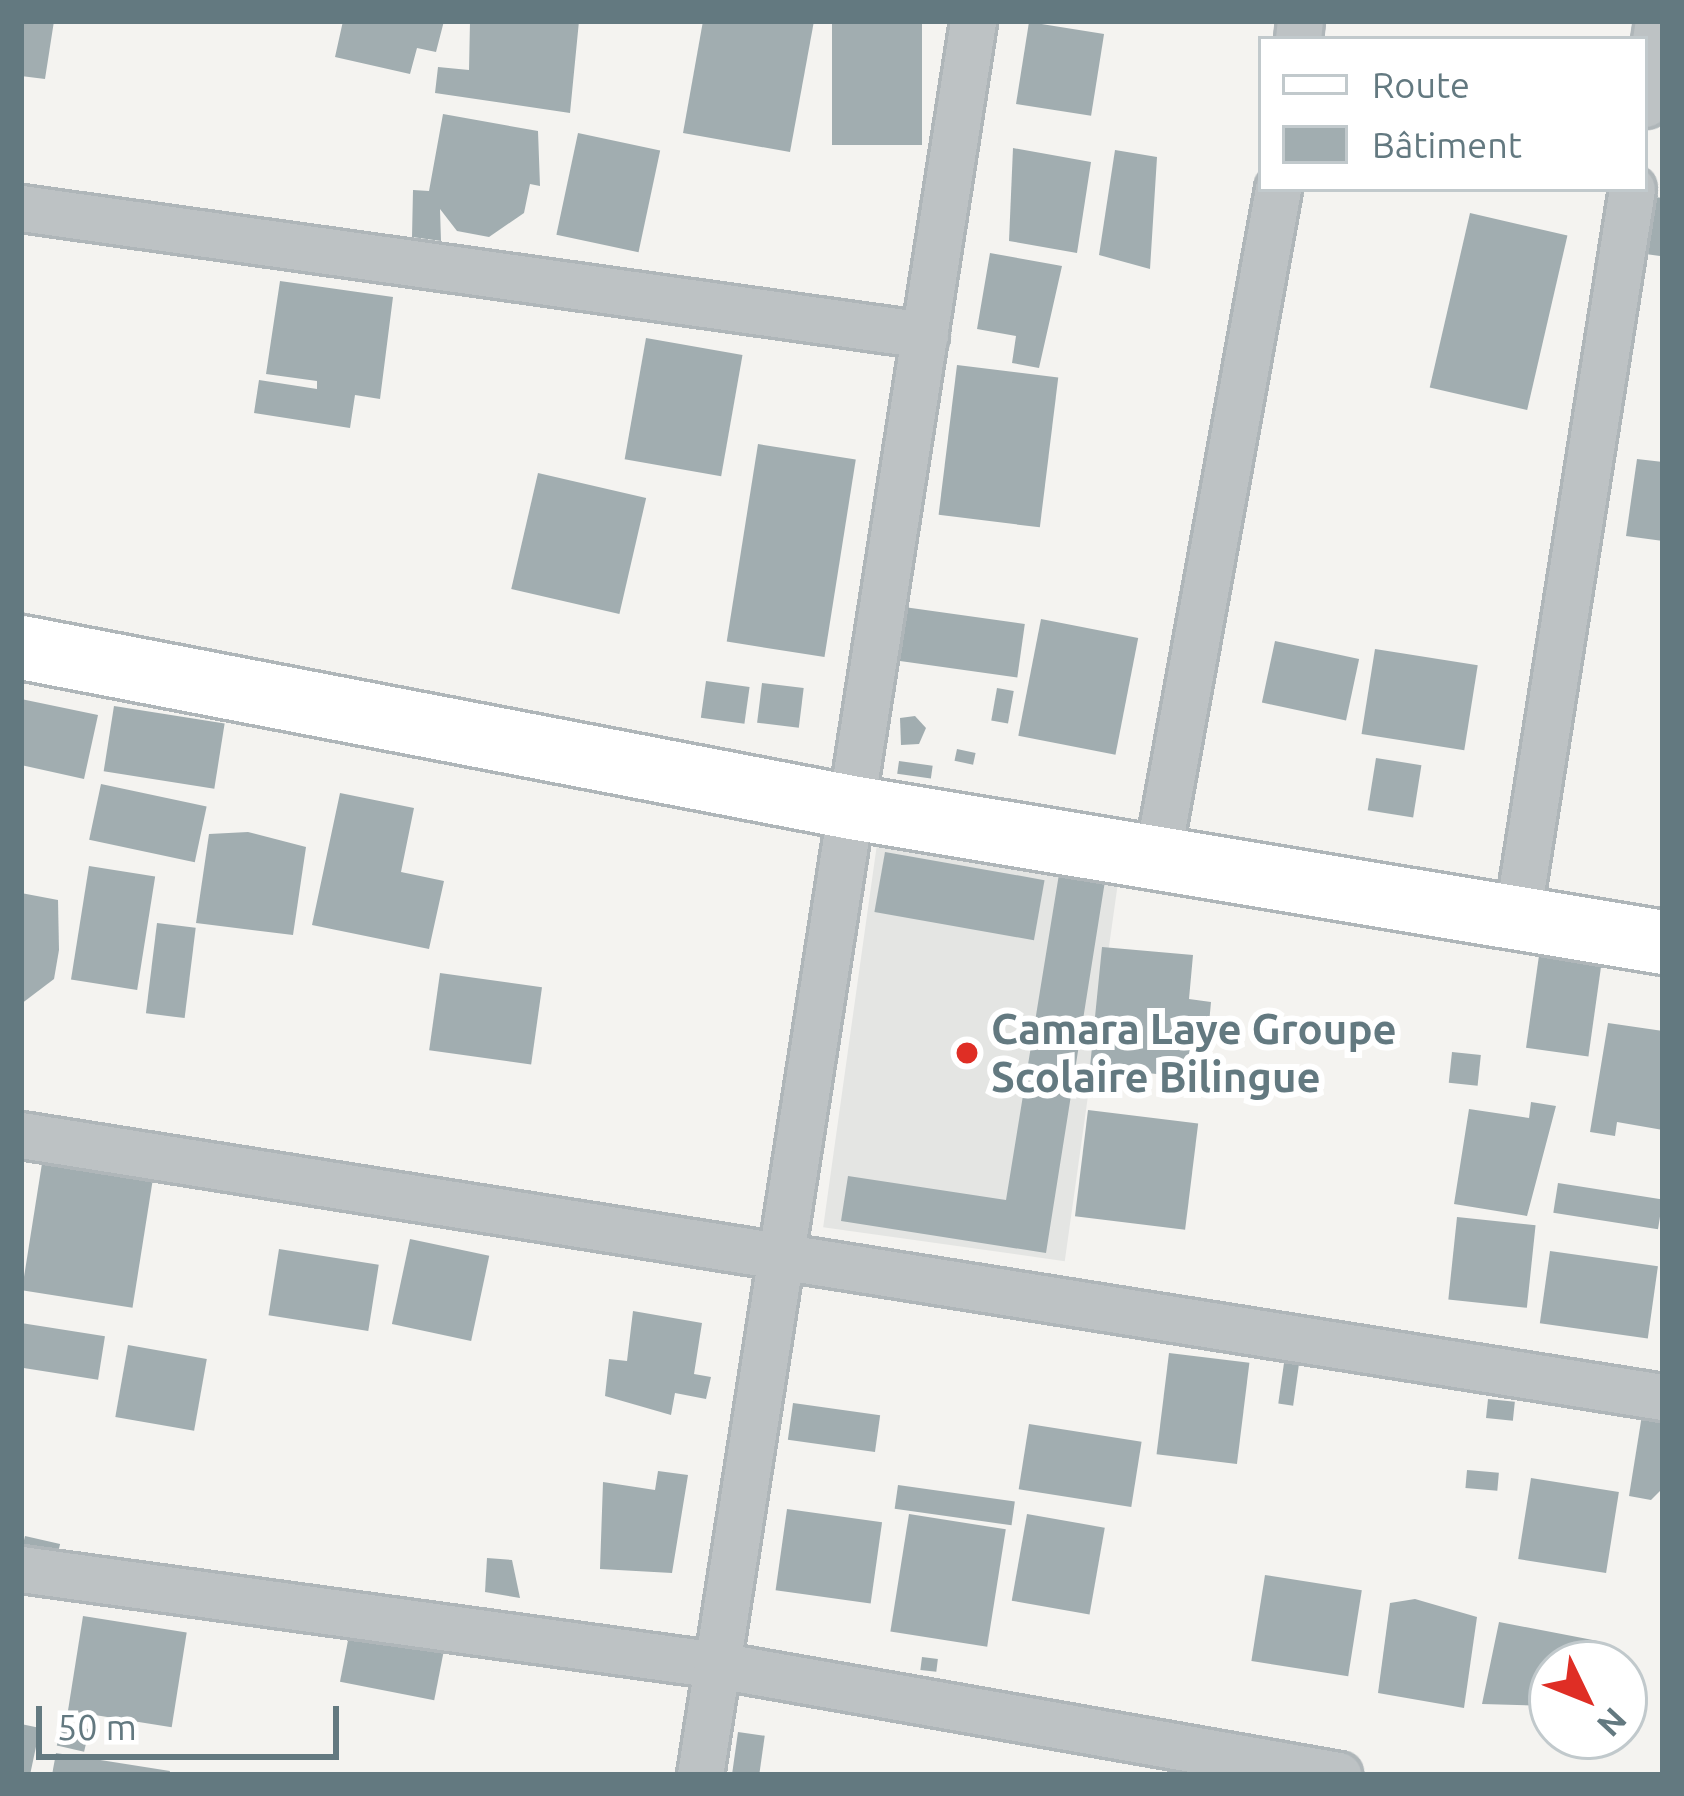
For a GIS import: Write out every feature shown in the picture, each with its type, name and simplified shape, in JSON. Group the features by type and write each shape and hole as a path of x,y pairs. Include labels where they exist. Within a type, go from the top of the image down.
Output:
{"street":[{"path":"700,1775 974,21"},
{"path":"1648,85 1658,21"},
{"path":"1157,858 1277,192"},
{"path":"1517,918 1632,192"},
{"path":"21,208 925,335"},
{"path":"21,647 851,807 1663,942"},
{"path":"21,1135 1663,1397"},
{"path":"21,1568 717,1665 1338,1775"}],"shaded area":[{"name":"Camara Laye Groupe Scolaire Bilingue","path":"877,844 1119,878 1065,1261 823,1227"}],"building":[{"path":"21,21 54,21 45,79 21,76"},
{"path":"343,21 444,21 436,52 417,48 410,74 335,57"},
{"path":"470,21 579,21 570,113 435,93 438,67 469,70"},
{"path":"703,21 814,21 790,152 683,133"},
{"path":"832,21 922,21 922,145 832,145"},
{"path":"1029,22 1104,34 1091,116 1016,104"},
{"path":"443,114 538,131 540,186 530,184 524,213 489,237 457,231 440,209 441,241 412,237 413,190 429,191"},
{"path":"578,133 660,150 639,252 556,235"},
{"path":"1013,148 1091,162 1077,253 1009,241"},
{"path":"1115,150 1157,157 1150,269 1099,255"},
{"path":"1638,195 1663,198 1660,256 1631,252"},
{"path":"1470,213 1567,235 1527,410 1430,387"},
{"path":"990,253 1062,266 1039,368 1012,363 1016,336 977,329"},
{"path":"280,281 393,297 380,399 355,395 350,428 254,413 259,380 317,389 317,381 266,374"},
{"path":"646,338 743,355 721,476 625,459"},
{"path":"957,365 1058,377 1040,527 939,515"},
{"path":"758,444 856,459 824,657 727,642"},
{"path":"1637,459 1663,462 1663,541 1626,536"},
{"path":"538,473 646,498 619,614 511,589"},
{"path":"904,607 1025,624 1017,677 896,660"},
{"path":"1041,619 1138,638 1115,755 1018,736"},
{"path":"1275,641 1359,659 1346,721 1262,703"},
{"path":"1375,649 1478,665 1464,750 1362,734"},
{"path":"706,681 750,687 744,724 701,718"},
{"path":"762,683 804,688 799,728 757,723"},
{"path":"997,688 1014,691 1008,723 991,720"},
{"path":"21,699 98,715 84,779 21,765"},
{"path":"114,706 225,724 214,789 104,771"},
{"path":"915,716 926,728 919,744 901,745 900,718"},
{"path":"957,749 976,753 973,765 955,761"},
{"path":"1376,758 1421,765 1413,818 1368,810"},
{"path":"899,761 933,766 931,779 897,774"},
{"path":"101,784 207,806 195,862 89,840"},
{"path":"340,793 414,808 401,872 444,881 429,949 312,925"},
{"path":"248,832 306,847 293,935 196,923 209,834"},
{"path":"885,852 1045,880 1034,940 874,912"},
{"path":"89,866 155,876 137,990 71,980"},
{"path":"1059,874 1105,881 1046,1253 841,1221 848,1176 1006,1200"},
{"path":"21,893 58,900 59,950 54,979 21,1004"},
{"path":"157,923 196,928 185,1018 146,1013"},
{"path":"1543,927 1605,936 1588,1057 1526,1048"},
{"path":"1102,947 1193,955 1189,999 1211,1002 1204,1079 1090,1067"},
{"path":"440,973 542,987 531,1065 429,1050"},
{"path":"1608,1023 1663,1031 1663,1130 1617,1122 1615,1136 1590,1132"},
{"path":"1452,1052 1481,1055 1478,1086 1449,1083"},
{"path":"1531,1102 1556,1106 1527,1216 1454,1204 1469,1109 1529,1118"},
{"path":"1088,1110 1198,1124 1185,1230 1075,1216"},
{"path":"43,1157 154,1175 133,1308 22,1290"},
{"path":"1558,1183 1663,1200 1658,1229 1553,1213"},
{"path":"1457,1217 1536,1225 1527,1308 1448,1300"},
{"path":"410,1239 489,1256 471,1341 392,1324"},
{"path":"279,1249 379,1265 368,1331 269,1315"},
{"path":"1550,1251 1658,1266 1648,1338 1540,1323"},
{"path":"633,1311 702,1323 694,1374 711,1377 706,1399 675,1393 671,1415 605,1396 609,1359 627,1361"},
{"path":"21,1323 105,1336 98,1380 21,1368"},
{"path":"128,1345 207,1359 194,1431 115,1417"},
{"path":"1169,1353 1249,1363 1237,1464 1157,1454"},
{"path":"1284,1363 1299,1365 1293,1406 1278,1404"},
{"path":"1488,1399 1515,1402 1513,1421 1486,1418"},
{"path":"793,1403 880,1415 875,1452 788,1440"},
{"path":"1642,1415 1663,1418 1663,1488 1651,1500 1629,1496"},
{"path":"1029,1424 1142,1442 1131,1507 1019,1489"},
{"path":"1467,1470 1499,1473 1497,1491 1465,1488"},
{"path":"658,1471 688,1475 672,1573 600,1569 603,1482 655,1490"},
{"path":"1531,1478 1619,1492 1606,1573 1518,1559"},
{"path":"898,1485 1015,1501 1012,1525 895,1509"},
{"path":"787,1509 882,1522 871,1604 776,1590"},
{"path":"909,1514 1006,1529 987,1647 890,1632"},
{"path":"1027,1514 1105,1528 1090,1614 1012,1601"},
{"path":"25,1536 60,1544 57,1558 22,1550"},
{"path":"487,1558 512,1560 520,1598 485,1592"},
{"path":"1265,1575 1362,1590 1348,1676 1251,1661"},
{"path":"1415,1599 1477,1617 1464,1708 1378,1693 1390,1603"},
{"path":"83,1616 187,1632 172,1727 68,1711"},
{"path":"352,1620 446,1638 434,1700 340,1682"},
{"path":"1499,1622 1593,1640 1528,1640 1528,1705 1482,1704"},
{"path":"922,1657 938,1659 936,1672 920,1670"},
{"path":"62,1723 89,1729 84,1752 57,1745"},
{"path":"21,1724 40,1728 30,1775 21,1775"},
{"path":"738,1732 765,1736 759,1775 732,1775"},
{"path":"56,1753 170,1771 169,1775 52,1775"}],"place":[{"name":"Camara Laye Groupe Scolaire Bilingue","path":"967,1053"}]}
